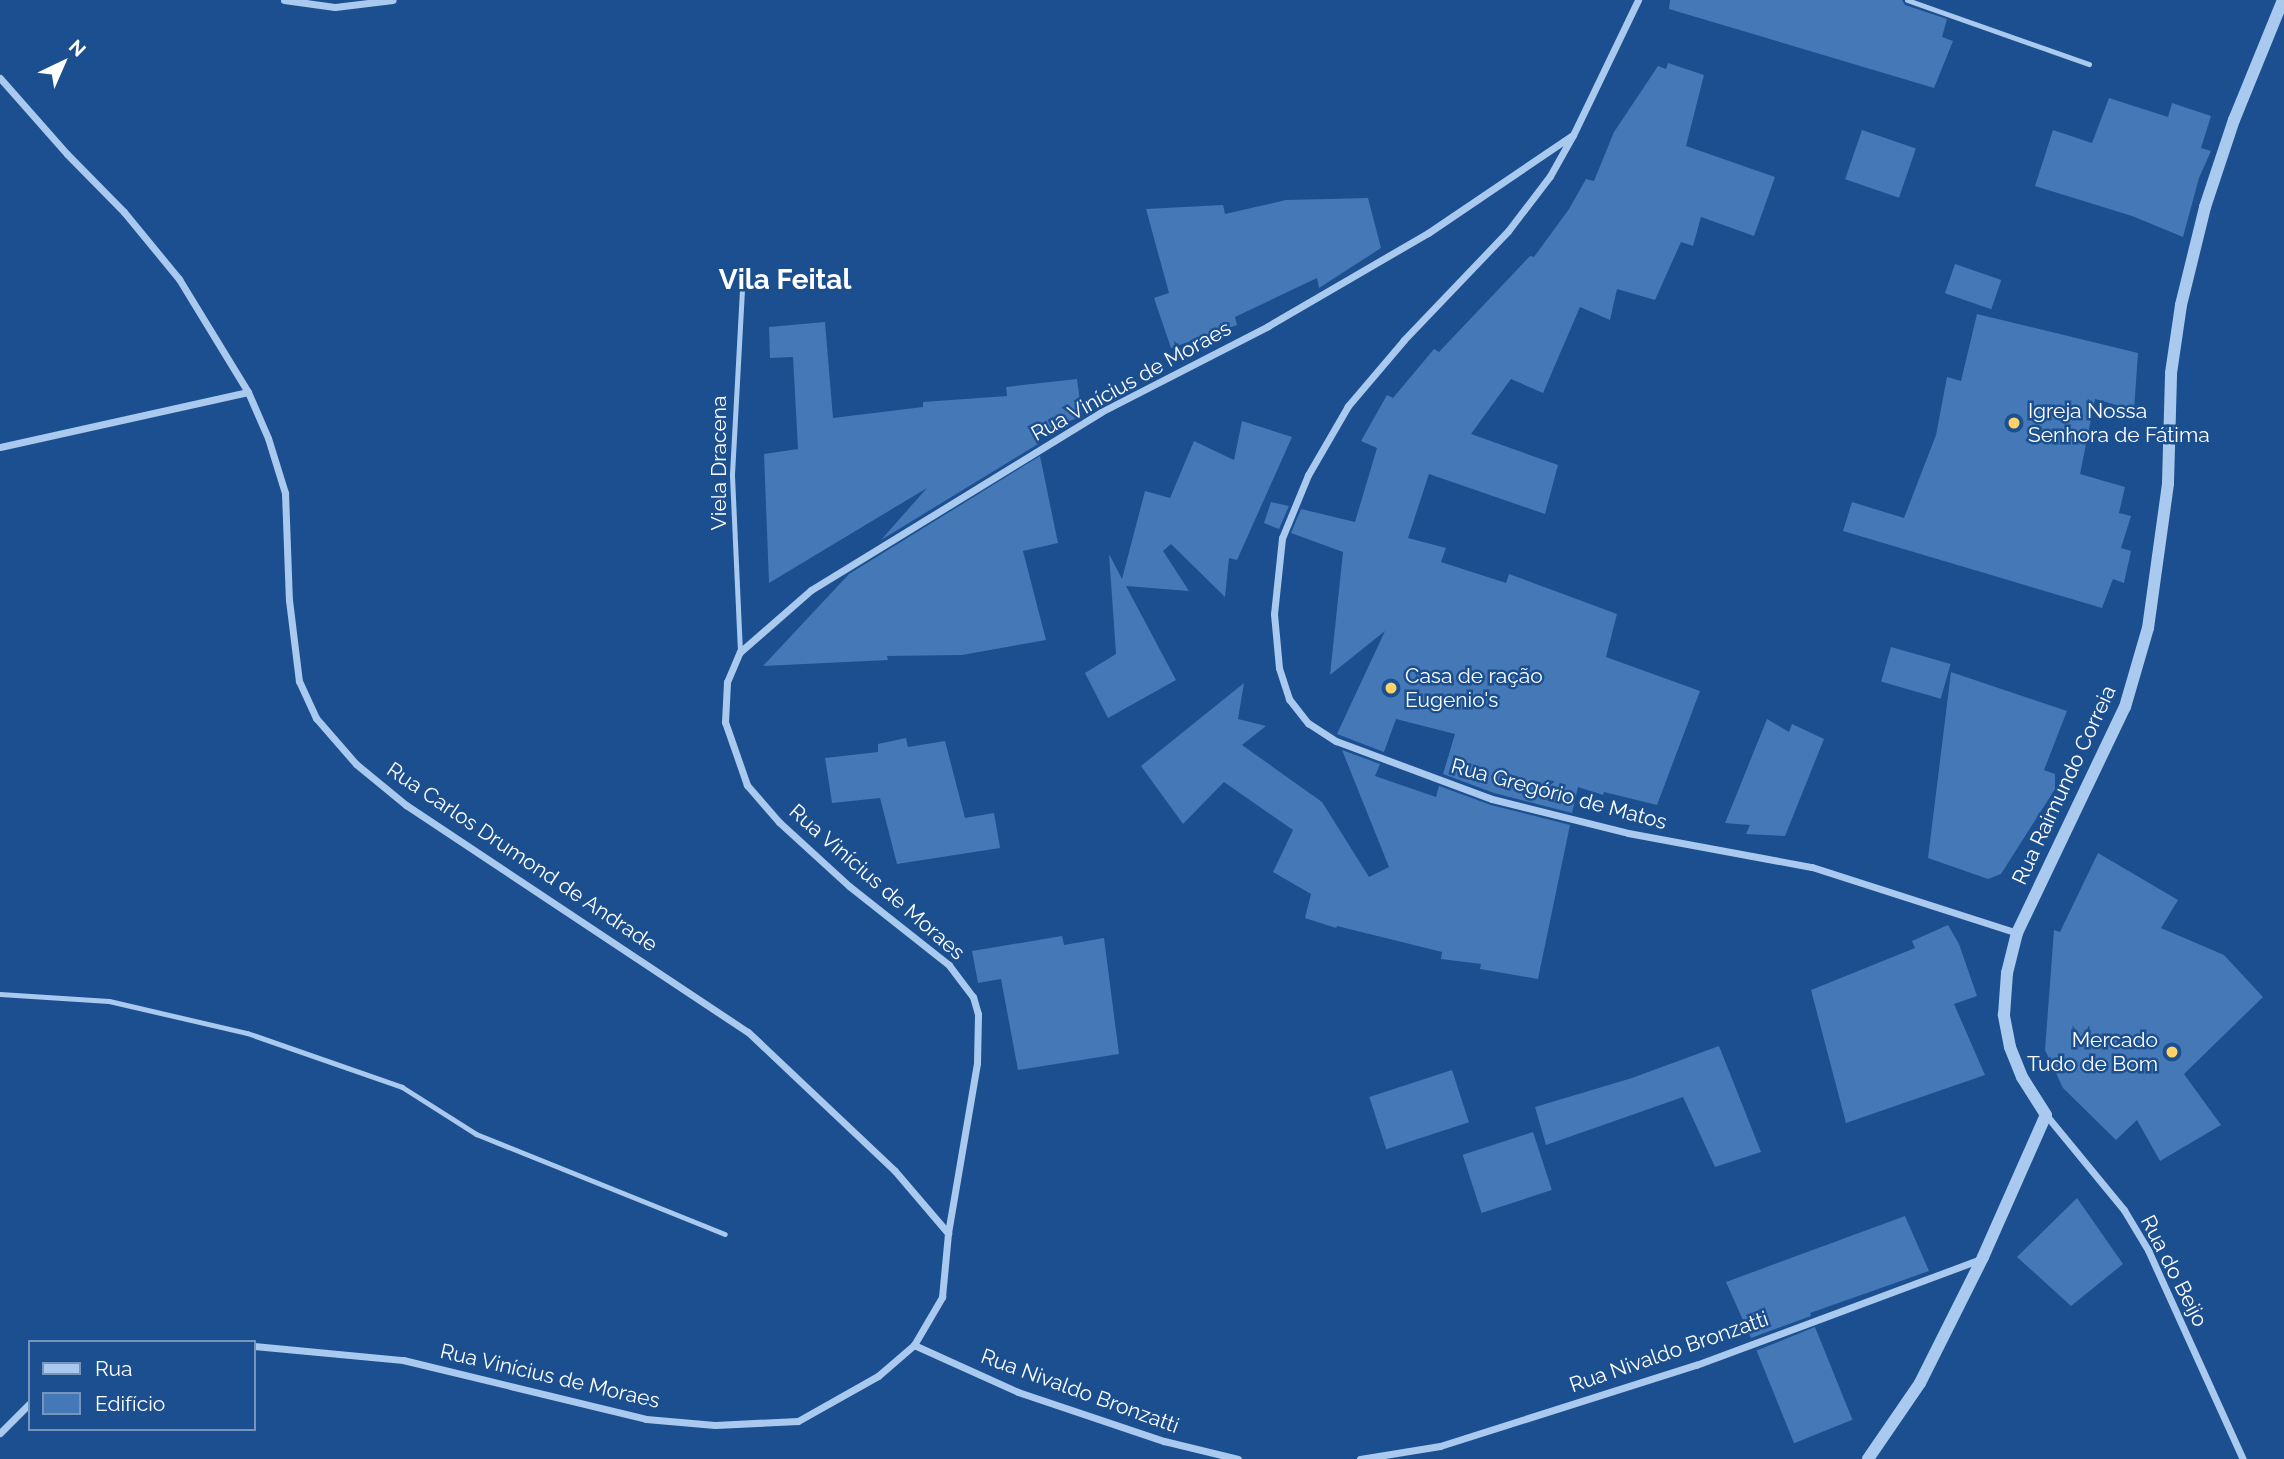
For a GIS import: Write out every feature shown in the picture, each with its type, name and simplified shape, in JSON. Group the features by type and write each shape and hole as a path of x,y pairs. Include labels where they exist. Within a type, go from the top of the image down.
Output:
{"street":[{"path":"285,0 335,7 393,0"},
{"name":"Rua Gregório de Matos","path":"1638,0 1573,135 1550,176 1508,231 1404,340 1348,406 1308,475 1282,538 1274,614 1279,668 1289,699 1308,723 1336,741 1492,799 1628,833 1812,867 2017,933"},
{"name":"Rua Raimundo Correia","path":"2046,1115 2022,1076 2010,1047 2004,1015 2007,974 2017,933 2125,707 2148,628 2167,495 2171,373 2180,305 2205,207 2230,132 2283,0"},
{"name":"Rua Carlos Drumond de Andrade","path":"0,78 67,154 124,212 179,279 248,392 268,438 285,493 289,600 299,681 316,718 356,764 406,805 748,1032 895,1171 948,1233"},
{"name":"Rua Vinícius de Moraes","path":"256,1346 403,1360 646,1419 715,1425 798,1421 878,1376 914,1345 942,1297 948,1233 977,1063 978,1014 973,997 949,965 849,886 779,822 747,785 725,722 727,682 740,652 811,590 1101,412 1268,326 1428,233 1573,135"},
{"path":"0,447 248,392"},
{"path":"1868,1459 1920,1382 1983,1257 2046,1115"},
{"name":"Rua do Beijo","path":"2046,1115 2124,1210 2148,1251 2243,1459"},
{"name":"Rua Nivaldo Bronzatti","path":"1360,1459 1440,1446 1696,1365 1983,1257"},
{"name":"Rua Nivaldo Bronzatti","path":"914,1345 1018,1392 1164,1441 1238,1459"},
{"path":"0,1433 28,1405"}],"lane":[{"path":"1907,0 2088,64"},
{"name":"Viela Dracena","path":"740,652 732,474 743,274"},
{"path":"0,993 109,1001 247,1033 402,1087 476,1134 725,1234"}],"building":[{"path":"1670,0 1902,0 1905,5 1947,19 1942,37 1953,41 1934,88 1669,9"},
{"path":"1668,63 1704,75 1686,146 1775,177 1754,236 1701,217 1693,246 1681,242 1655,300 1617,289 1610,320 1580,307 1543,393 1511,379 1471,434 1558,465 1545,514 1429,474 1408,538 1446,548 1441,562 1506,583 1509,574 1617,614 1606,657 1700,691 1657,805 1604,792 1603,795 1578,787 1572,813 1494,793 1443,774 1455,734 1396,719 1384,752 1337,734 1385,631 1330,675 1343,552 1291,533 1301,509 1355,522 1377,448 1361,441 1387,395 1393,398 1434,349 1439,352 1530,256 1534,257 1569,209 1586,179 1594,181 1614,132 1658,66 1666,69"},
{"path":"2109,98 2168,117 2172,103 2211,116 2201,148 2211,151 2199,178 2183,237 2132,216 2035,186 2053,130 2092,143"},
{"path":"1862,130 1916,149 1899,198 1845,179"},
{"path":"1368,198 1381,248 1319,288 1317,278 1235,317 1237,325 1171,348 1154,298 1169,293 1146,209 1223,205 1225,214 1286,200"},
{"path":"1955,264 2001,280 1991,309 1945,293"},
{"path":"1977,314 2138,353 2134,410 2095,399 2080,474 2125,487 2119,513 2131,516 2121,548 2131,551 2124,583 2113,579 2102,608 1843,531 1852,502 1904,518 1936,435 1947,377 1961,381"},
{"path":"825,322 833,418 923,407 923,402 1007,396 1006,387 1077,379 1082,416 1036,435 1038,444 881,540 927,488 769,583 764,454 798,449 793,357 770,358 769,327"},
{"path":"1242,421 1292,437 1237,560 1229,558 1225,597 1171,544 1163,551 1189,591 1126,586 1176,680 1108,718 1085,673 1116,654 1109,554 1122,579 1145,491 1170,498 1194,441 1234,460"},
{"path":"1040,456 1058,543 1023,551 1046,640 962,655 887,656 888,660 763,666 849,574"},
{"path":"1271,502 1289,506 1279,529 1264,523"},
{"path":"1891,647 1951,664 1941,699 1881,682"},
{"path":"1951,672 2067,711 2044,770 2055,774 2055,789 2001,874 1988,879 1928,858"},
{"path":"1244,683 1238,719 1266,726 1242,745 1322,802 1369,877 1389,867 1342,750 1380,764 1375,776 1436,797 1439,786 1491,805 1570,825 1538,979 1480,969 1481,964 1441,959 1442,952 1337,926 1336,928 1305,918 1311,894 1273,872 1293,830 1224,782 1183,824 1141,766"},
{"path":"1767,719 1789,732 1792,724 1824,739 1785,836 1746,834 1750,825 1725,823"},
{"path":"906,738 908,747 945,741 965,818 994,813 1000,848 897,864 880,798 832,803 825,758 878,752 878,744"},
{"path":"2098,853 2178,900 2161,928 2224,955 2263,997 2184,1074 2221,1125 2160,1161 2137,1120 2116,1140 2063,1088 2045,1050 2054,930 2060,932"},
{"path":"1948,925 1959,944 1977,996 1954,1004 1985,1075 1846,1123 1811,990 1915,948 1912,941"},
{"path":"1062,936 1064,945 1104,938 1119,1054 1018,1070 1001,979 978,983 972,951"},
{"path":"1719,1046 1761,1152 1715,1167 1683,1097 1546,1145 1535,1107 1632,1078"},
{"path":"1452,1070 1469,1122 1386,1149 1369,1097"},
{"path":"1533,1132 1552,1190 1481,1213 1463,1155"},
{"path":"2077,1198 2123,1264 2071,1306 2017,1257"},
{"path":"1905,1216 1929,1271 1810,1313 1811,1316 1751,1338 1726,1282"},
{"path":"1815,1327 1852,1420 1794,1443 1757,1351"}],"place":[{"name":"Igreja Nossa Senhora de Fátima","path":"2014,423"},
{"name":"Casa de ração Eugenio's","path":"1391,688"},
{"name":"Mercado Tudo de Bom","path":"2172,1052"}],"district":[{"name":"Vila Feital","path":"785,280"}]}
